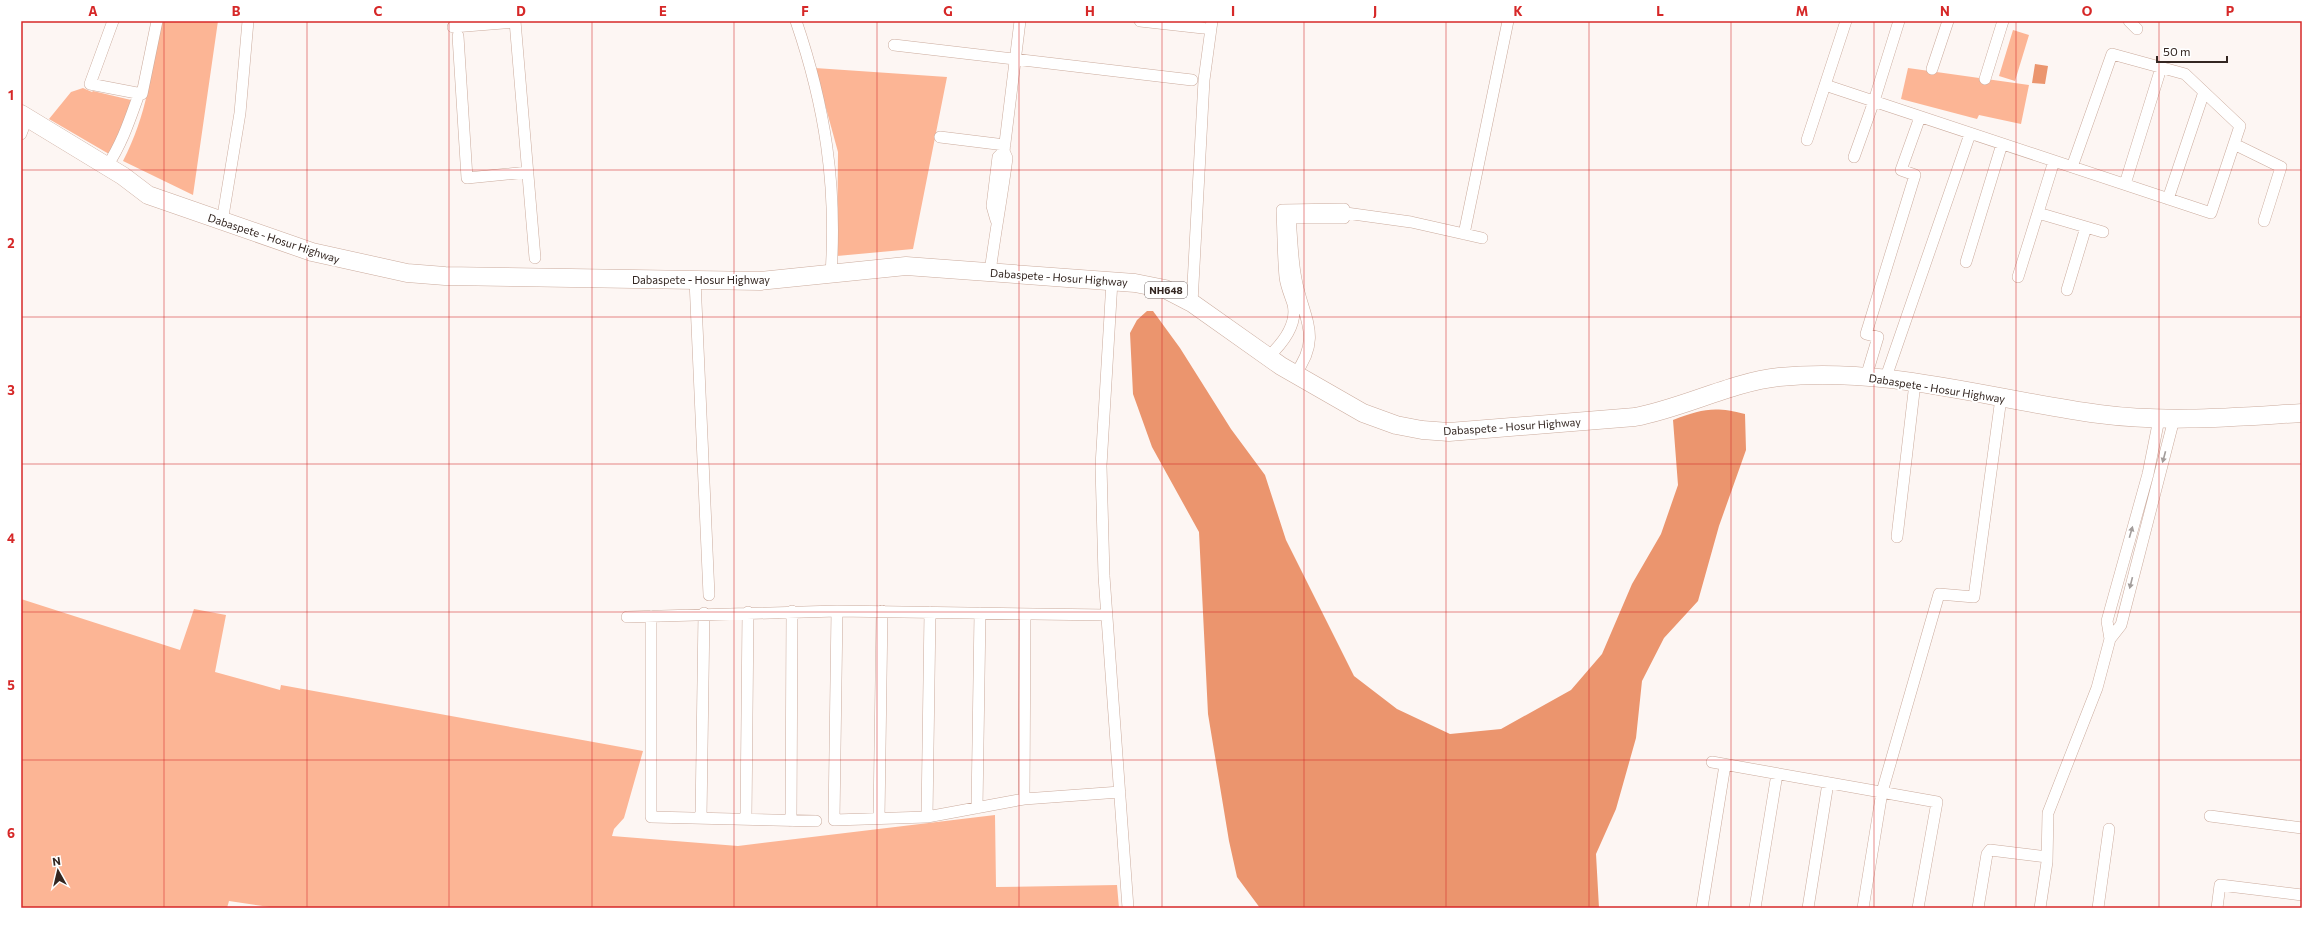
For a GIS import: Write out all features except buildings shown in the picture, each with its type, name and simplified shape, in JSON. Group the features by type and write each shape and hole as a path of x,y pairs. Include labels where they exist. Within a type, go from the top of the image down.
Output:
{"highway":[{"name":"Dabaspete - Hosur Highway","path":"23,122 107,166 148,195 222,222 312,252 407,273 452,276 760,281 906,266 1135,282 1164,289 1192,303 1268,357 1363,412 1396,425 1422,430 1449,432 1635,417 1656,413 1752,382 1778,377 1808,376 1866,377 1915,383 2098,414 2167,419 2302,413"}],"street":[{"path":"113,21 90,84 139,94"},
{"path":"107,166 116,153 127,129 139,94 142,94 157,21"},
{"path":"222,222 240,112 248,21"},
{"path":"796,21 813,72 831,169 833,249 831,274"},
{"path":"990,272 996,220 1001,207 1007,158 1004,148 1020,21"},
{"path":"1140,21 1174,23 1203,28"},
{"path":"1192,303 1204,80 1212,21"},
{"path":"1464,234 1508,21"},
{"path":"1807,140 1846,21"},
{"path":"1854,157 1874,102 1899,21"},
{"path":"1932,69 1948,21"},
{"path":"1985,79 2002,21"},
{"path":"528,172 467,178 455,31 515,22 528,172 535,258"},
{"path":"894,44 1192,80"},
{"path":"1825,85 1970,134 2211,213 2240,126 2185,74 2112,54 2072,167"},
{"path":"2124,184 2161,68"},
{"path":"2168,199 2204,92"},
{"path":"1866,377 1878,337 1866,334 1915,175 1901,170 1920,117"},
{"path":"1885,380 1970,134"},
{"path":"940,137 1004,148"},
{"path":"1966,262 2002,144"},
{"path":"2234,144 2282,167 2264,222"},
{"path":"2018,277 2054,161"},
{"path":"1268,357 1282,344 1291,327 1293,317 1293,306 1285,280 1282,210 1344,209 1346,213 1412,222 1482,238"},
{"path":"1295,374 1305,360 1310,344 1306,314 1295,278 1290,218 1344,218 1346,213"},
{"path":"2038,213 2103,232"},
{"path":"2067,290 2086,227"},
{"path":"695,280 709,595"},
{"path":"1112,281 1101,466 1107,615 1128,908"},
{"path":"1897,537 1915,383"},
{"path":"1863,908 1882,792 1939,594 1974,597 2001,398"},
{"path":"2110,639 2107,621 2148,474 2167,419"},
{"path":"2040,908 2047,857 2048,813 2097,688 2110,639 2121,625 2167,419"},
{"path":"627,617 704,613 838,610 1107,615"},
{"path":"838,610 834,820 927,817 1024,799 1120,792"},
{"path":"879,818 882,611"},
{"path":"746,819 748,612"},
{"path":"791,821 792,612"},
{"path":"927,817 930,612"},
{"path":"701,818 704,613"},
{"path":"977,808 980,613"},
{"path":"1024,799 1025,614"},
{"path":"651,616 651,817 816,821"},
{"path":"1712,762 1937,802 1918,908"},
{"path":"1702,908 1725,765"},
{"path":"1755,908 1777,774"},
{"path":"1808,908 1828,783"},
{"path":"2210,816 2302,828"},
{"path":"2098,908 2110,829"},
{"path":"1978,908 1987,854 1990,850 2047,857"},
{"path":"2218,908 2220,885 2302,895"}],"shaded area":[{"path":"160,21 218,21 193,195 123,161 138,127 148,92"},
{"path":"2013,30 2029,35 2015,81 1999,76"},
{"path":"2035,64 2048,66 2045,84 2032,83"},
{"path":"815,68 947,77 913,249 837,256 838,152"},
{"path":"1908,68 2029,85 2021,124 1979,115 1977,119 1901,99"},
{"path":"83,88 92,92 131,100 125,127 109,154 49,119 71,92"},
{"path":"1147,311 1153,311 1180,348 1231,429 1265,475 1286,540 1354,676 1397,709 1450,734 1501,729 1571,690 1602,654 1632,584 1661,534 1678,485 1673,420 1692,413 1716,409 1745,414 1746,450 1719,526 1698,601 1664,638 1642,681 1636,738 1616,809 1596,854 1599,908 1260,908 1237,877 1229,841 1208,714 1199,532 1152,447 1133,394 1130,333 1137,320"},
{"path":"21,599 180,650 194,609 226,615 215,672 280,690 281,685 643,751 624,818 614,829 612,836 738,846 995,815 996,887 1117,885 1119,908 276,908 229,901 227,908 21,908"}]}
